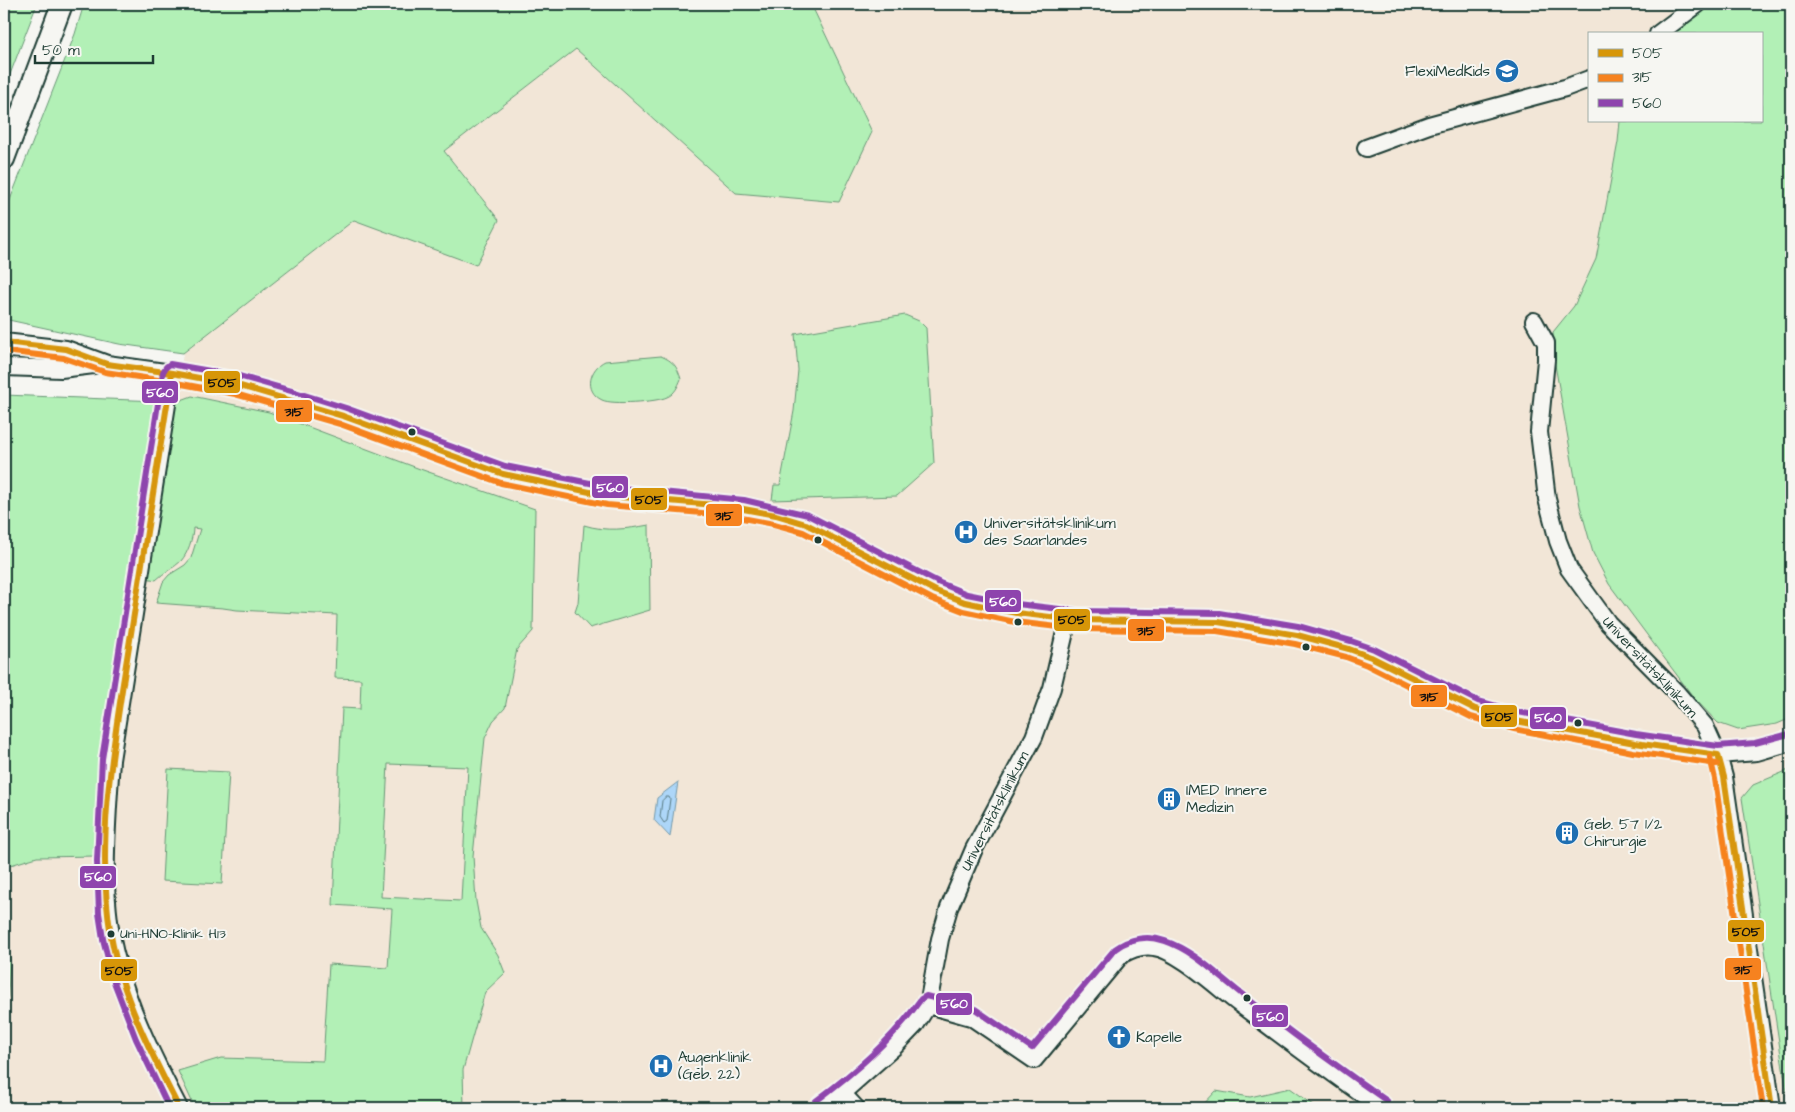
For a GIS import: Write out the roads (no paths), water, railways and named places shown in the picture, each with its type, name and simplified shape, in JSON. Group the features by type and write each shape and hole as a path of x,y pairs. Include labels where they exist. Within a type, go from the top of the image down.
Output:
{"street":[{"path":"4,158 62,4"},
{"path":"1661,32 1698,4"},
{"path":"1366,148 1429,125 1565,88 1588,79"},
{"name":"Universitätsklinikum","path":"1534,322 1546,343 1539,432 1547,499 1558,541 1569,569 1608,623 1676,692 1705,726 1718,755 1724,777 1772,1108"},
{"path":"4,342 66,349 107,364 172,372 237,385 343,416 503,474 609,496 727,506 806,524 951,598 1016,614 1068,619 1218,622 1297,635 1371,657 1475,709 1516,721 1635,743 1718,755 1757,752 1791,742"},
{"path":"4,367 61,369 107,364"},
{"path":"172,372 111,760 105,856 109,915 116,961 138,1021 179,1108"},
{"name":"Universitätsklinikum","path":"821,1108 842,1093 894,1047 916,1024 928,1005 940,940 949,908 974,849 1034,737 1052,688 1068,619"},
{"path":"928,1005 971,1018 1034,1060 1121,955 1133,948 1155,947 1174,955 1332,1074 1382,1108"},
{"path":"842,1093 856,1108"}],"water":[{"path":"678,782 670,837 654,820 657,798"}],"place":[{"name":"FlexiMedKids","path":"1507,71"},
{"name":"Universitätsklinikum des Saarlandes","path":"966,532"},
{"name":"IMED Innere Medizin","path":"1169,799"},
{"name":"Geb. 57 1/2 Chirurgie","path":"1567,833"},
{"name":"Uni-HNO-Klinik H13","path":"111,934"},
{"name":"Kapelle","path":"1119,1037"},
{"name":"Augenklinik (Geb. 22)","path":"661,1066"}]}
